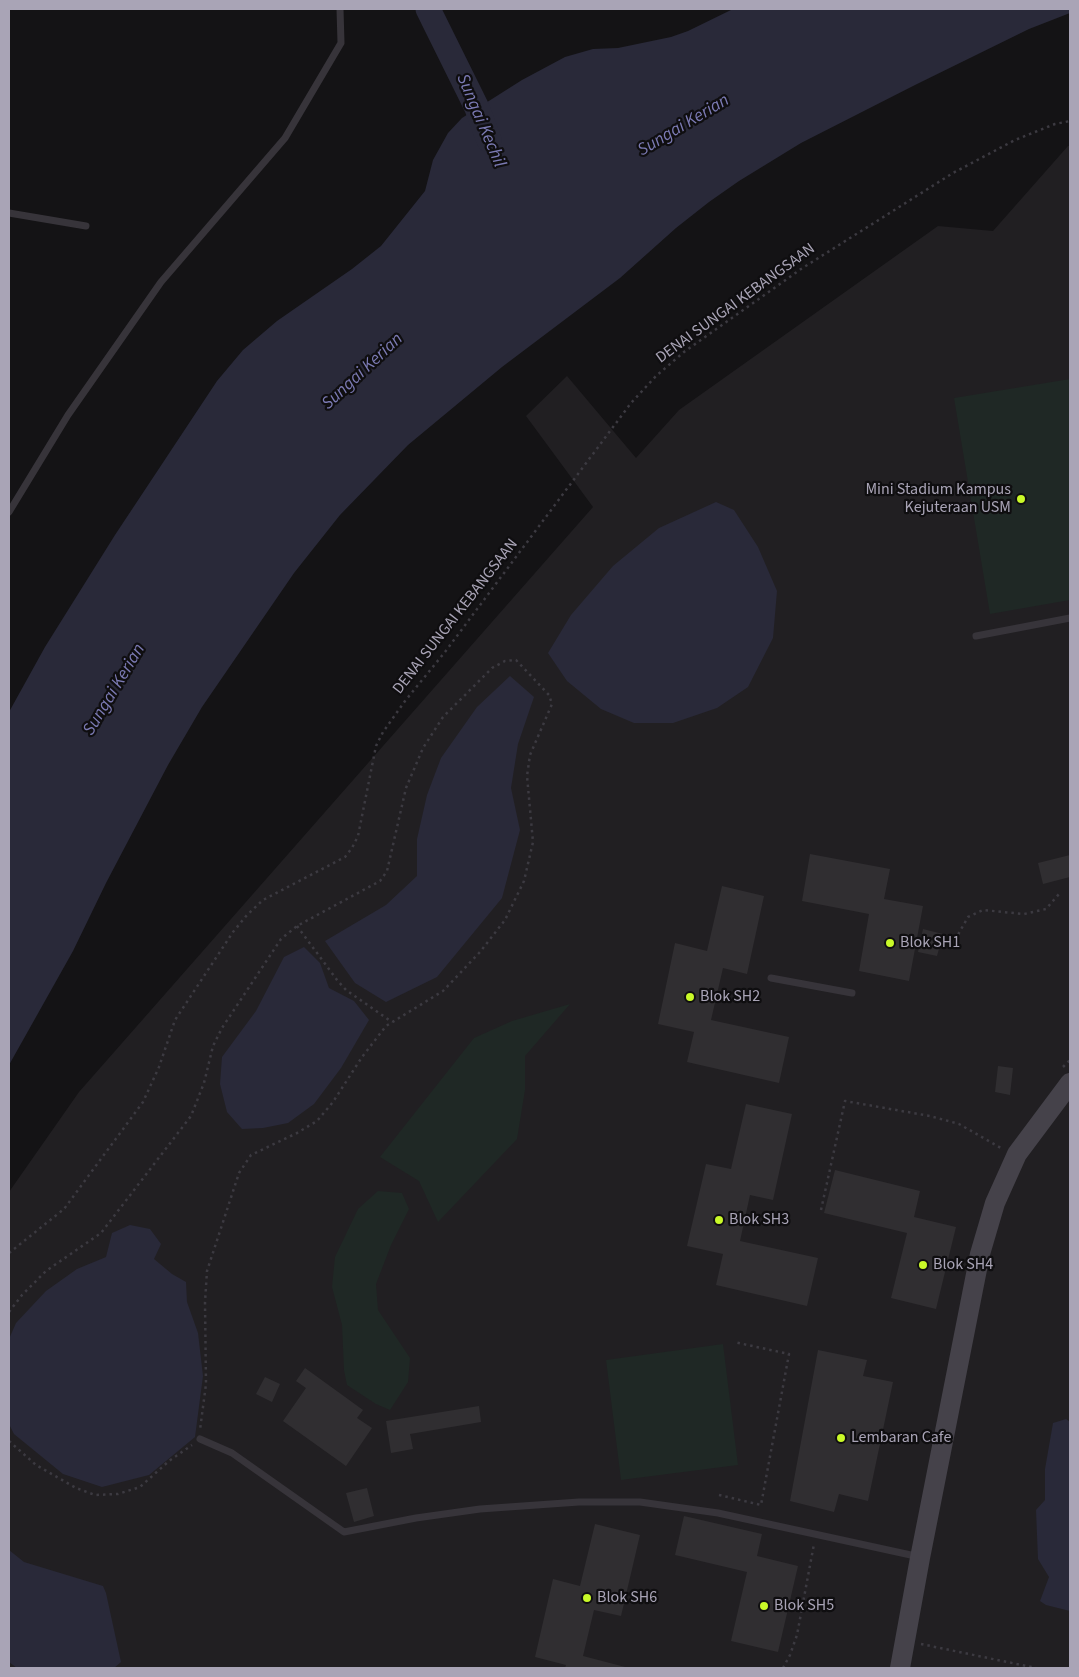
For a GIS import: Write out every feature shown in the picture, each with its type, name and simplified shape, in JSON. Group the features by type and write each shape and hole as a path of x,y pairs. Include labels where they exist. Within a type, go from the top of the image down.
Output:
{"street":[{"path":"900,1668 980,1254 995,1203 1017,1154 1070,1083"}],"lane":[{"path":"9,512 68,415 161,282 285,138 341,43 340,9"},
{"path":"9,213 86,226"},
{"path":"976,636 1070,618"},
{"path":"771,978 852,994"},
{"path":"200,1439 232,1453 344,1532 416,1518 480,1509 578,1502 640,1502 718,1513 920,1558"}],"path":[{"name":"DENAI SUNGAI KEBANGSAAN","path":"9,1253 64,1209 143,1102 159,1067 175,1020 233,932 247,915 263,900 335,864 345,857 352,848 358,836 376,746 383,732 620,418 656,376 684,352 801,269 953,174 1015,140 1056,124 1070,121"},
{"path":"9,1312 22,1295 46,1271 101,1233 191,1116 204,1083 212,1046 281,939 297,926 380,881 387,871 406,788 423,748 443,717 492,668 505,661 516,660 549,695 552,704 530,754 527,776 533,842 524,880 506,920 480,952 443,991 386,1026 368,1049 334,1102 317,1120 297,1134 251,1155 239,1173 207,1271 205,1302 206,1384 200,1439 170,1461 140,1487 118,1494 95,1495 76,1488 36,1465 9,1441"},
{"path":"955,940 968,917 983,910 1024,914 1046,909 1059,894"},
{"path":"297,926 342,985 392,1022"},
{"path":"821,1210 845,1101 930,1116 959,1124 1006,1151"},
{"path":"719,1495 761,1505 789,1354 734,1342"},
{"path":"783,1668 797,1635 814,1540"},
{"path":"905,1641 1036,1668"}],"shaded area":[{"path":"1070,146 1070,1668 9,1668 9,1192 79,1092 593,507 526,416 567,376 636,458 679,410 938,226 993,231"},
{"name":"Mini Stadium Kampus Kejuteraan USM","path":"1070,379 1070,600 990,614 954,398"},
{"path":"570,1004 525,1056 525,1090 517,1139 438,1222 419,1181 380,1157 474,1038 512,1021"},
{"path":"378,1191 402,1193 409,1209 391,1245 376,1284 378,1310 410,1358 408,1382 390,1410 376,1404 347,1385 344,1370 342,1325 332,1287 335,1257 358,1209"},
{"path":"723,1344 738,1465 621,1480 606,1360"}],"water":[{"name":"Sungai Kerian","path":"733,9 1070,9 1070,13 1029,29 915,85 801,143 739,181 676,228 620,278 502,367 408,445 340,515 294,573 202,707 168,765 106,883 73,951 9,1065 9,712 45,647 115,535 217,381 243,350 277,321 352,269 381,246 425,191 433,160 448,133 462,118 522,80 565,57 593,49 618,48 671,37 688,31"},
{"path":"716,502 734,510 758,547 777,591 773,638 748,687 717,708 673,723 634,723 601,709 567,681 548,653 571,615 613,566 659,528"},
{"path":"510,676 534,697 518,744 511,788 520,830 502,898 437,977 386,1002 355,983 325,941 386,905 417,876 417,839 427,795 441,758 477,707"},
{"path":"304,947 320,963 329,988 354,1001 369,1020 341,1068 314,1104 288,1123 263,1128 242,1129 227,1112 220,1084 222,1057 256,1011 284,957"},
{"path":"130,1225 150,1229 161,1244 154,1259 172,1274 186,1282 187,1302 198,1333 203,1376 195,1437 149,1475 102,1487 63,1474 14,1434 9,1424 9,1339 16,1323 46,1291 77,1269 106,1257 112,1233"},
{"path":"1066,1419 1070,1422 1070,1611 1046,1605 1040,1601 1049,1577 1038,1559 1036,1510 1045,1500 1045,1469 1053,1423"},
{"path":"9,1550 24,1562 103,1586 121,1662 114,1668 17,1668 9,1662"}],"building":[{"name":"Blok SH1","path":"810,854 890,869 884,899 923,906 909,981 859,971 869,914 802,901"},
{"path":"1070,855 1070,877 1043,884 1038,863"},
{"name":"Blok SH2","path":"722,886 764,896 747,974 723,968 711,1020 789,1037 779,1083 687,1062 694,1032 658,1024 675,943 707,951"},
{"path":"923,929 943,934 937,956 918,952"},
{"path":"998,1066 1013,1068 1010,1095 995,1092"},
{"name":"Blok SH3","path":"746,1104 792,1114 773,1200 750,1195 740,1241 818,1258 807,1306 716,1285 723,1254 687,1246 706,1164 731,1169"},
{"name":"Blok SH4","path":"835,1170 920,1191 914,1217 956,1227 936,1309 891,1298 907,1233 824,1213"},
{"name":"Lembaran Cafe","path":"818,1350 867,1360 863,1376 893,1382 868,1501 839,1494 834,1512 790,1501"},
{"path":"305,1368 363,1410 357,1418 372,1428 346,1466 283,1421 306,1388 296,1381"},
{"path":"265,1377 280,1384 272,1402 256,1394"},
{"path":"479,1406 481,1422 410,1434 413,1449 391,1453 386,1421"},
{"path":"367,1488 374,1516 354,1522 346,1493"},
{"name":"Blok SH5","path":"684,1516 762,1534 757,1556 798,1566 778,1652 731,1641 747,1572 675,1555"},
{"name":"Blok SH6","path":"595,1524 640,1535 621,1616 594,1610 583,1656 629,1668 565,1668 566,1665 535,1657 553,1579 580,1586"}],"waterway":[{"name":"Sungai Kechil","path":"428,9 477,108 489,140"}],"place":[{"name":"Mini Stadium Kampus Kejuteraan USM","path":"1021,499"},
{"name":"Blok SH1","path":"890,943"},
{"name":"Blok SH2","path":"690,997"},
{"name":"Blok SH3","path":"719,1220"},
{"name":"Blok SH4","path":"923,1265"},
{"name":"Lembaran Cafe","path":"841,1438"},
{"name":"Blok SH6","path":"587,1598"},
{"name":"Blok SH5","path":"764,1606"}]}
